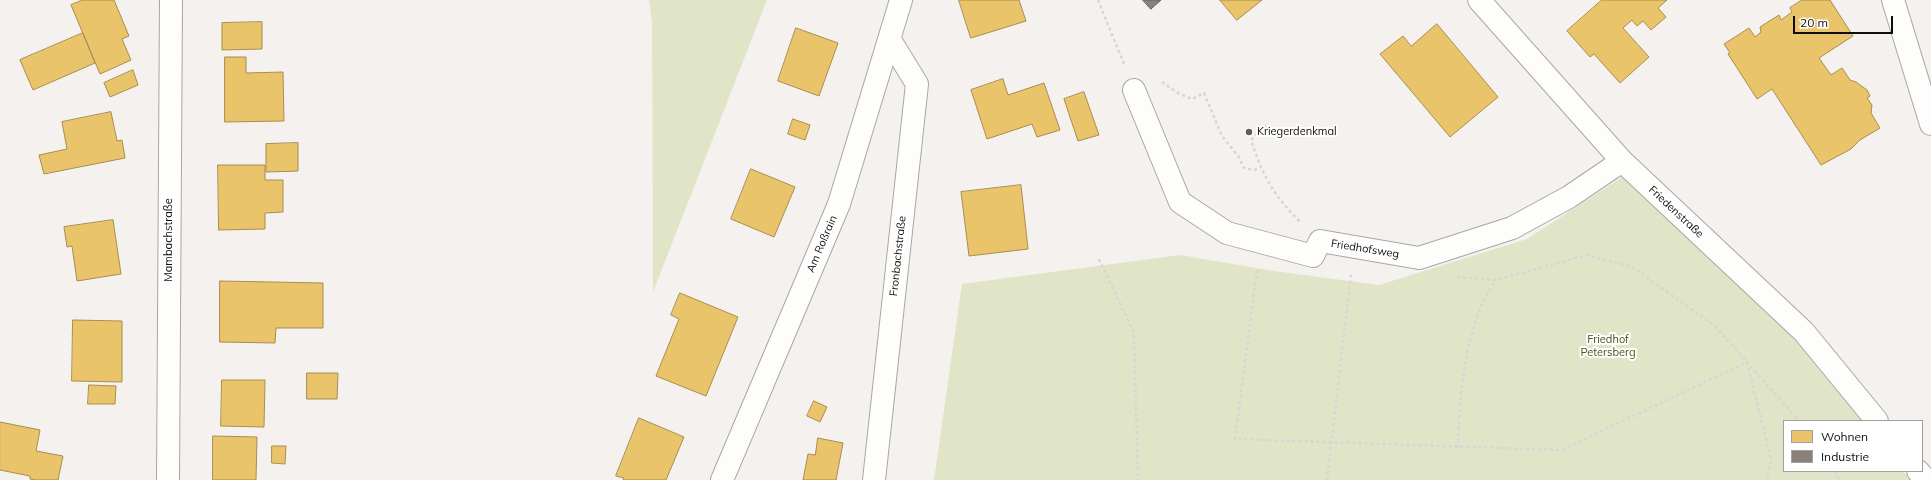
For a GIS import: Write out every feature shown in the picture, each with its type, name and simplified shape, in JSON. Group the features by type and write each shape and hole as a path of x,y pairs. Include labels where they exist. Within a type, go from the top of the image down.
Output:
{"street":[{"name":"Mambachstraße","path":"168,480 171,0"},
{"name":"Am Roßrain","path":"722,480 839,204 901,0"},
{"name":"Friedenstraße","path":"1479,0 1622,161 1804,332 1876,420"},
{"path":"1893,0 1931,124"},
{"name":"Fronbachstraße","path":"874,480 917,84 890,40"},
{"name":"Friedhofsweg","path":"1134,90 1180,202 1227,233 1312,256 1320,241 1419,258 1512,228 1569,197 1622,161"},
{"path":"1919,472 1926,480"}],"path":[{"path":"1098,0 1134,90 1156,81 1164,82 1178,93 1192,99 1204,93 1222,136 1238,156 1244,168 1254,170 1260,168"},
{"path":"1266,125 1251,140 1260,168 1271,189 1352,275"},
{"path":"1451,277 1496,280 1587,255 1632,267 1715,326 1798,420"},
{"path":"1099,259 1134,333 1138,480"},
{"path":"1265,269 1257,269 1235,439 1458,448 1562,450 1747,362"},
{"path":"1344,275 1359,275"},
{"path":"1327,480 1352,275"},
{"path":"1458,448 1459,400 1471,343 1480,308 1486,294 1496,280"},
{"path":"1747,362 1771,459 1767,480"}],"green space":[{"path":"649,0 767,0 653,292 652,22"},
{"name":"Friedhof Petersberg","path":"1624,176 1795,339 1861,420 1783,420 1783,472 1904,472 1911,480 934,480 962,284 1180,255 1274,271 1379,285 1527,239"}],"building: Wohnen":[{"path":"83,0 114,0 129,36 122,39 131,60 100,74 71,5"},
{"path":"959,0 1019,0 1026,21 971,38"},
{"path":"1220,0 1262,0 1237,20"},
{"path":"1602,0 1667,0 1658,8 1666,17 1651,30 1643,21 1637,26 1632,20 1623,28 1649,57 1620,83 1594,54 1590,57 1567,31"},
{"path":"1802,0 1830,0 1853,36 1819,58 1831,75 1842,68 1850,80 1856,82 1867,90 1870,96 1867,98 1872,105 1871,113 1880,128 1860,140 1851,149 1821,165 1772,89 1757,99 1728,54 1730,53 1724,44 1749,28 1755,37 1761,32 1760,27 1779,15 1781,20 1792,12 1790,8"},
{"path":"262,22 262,49 222,50 222,23"},
{"path":"1437,24 1498,97 1450,137 1380,54 1403,36 1411,46"},
{"path":"796,28 838,43 819,96 778,81"},
{"path":"83,33 95,63 33,90 20,60"},
{"path":"225,57 246,57 246,73 283,72 284,121 225,122"},
{"path":"133,70 138,85 110,97 104,83"},
{"path":"1003,79 1008,95 1044,83 1060,130 1037,137 1032,124 987,139 971,90"},
{"path":"1084,92 1099,135 1078,141 1064,99"},
{"path":"111,112 117,141 122,140 125,158 44,174 39,155 67,149 62,122"},
{"path":"793,119 810,125 805,140 788,134"},
{"path":"298,143 298,171 266,172 266,144"},
{"path":"218,165 265,165 265,180 283,180 283,212 265,213 265,229 219,230"},
{"path":"751,169 795,187 774,237 731,219"},
{"path":"1021,185 1028,249 969,256 961,192"},
{"path":"113,220 121,274 77,281 72,246 67,247 64,227"},
{"path":"220,281 323,283 323,328 276,328 275,343 220,342"},
{"path":"680,293 738,317 706,396 656,376 679,319 671,315"},
{"path":"73,320 122,321 122,382 72,381"},
{"path":"307,373 338,373 337,399 307,399"},
{"path":"222,380 265,380 264,427 221,426"},
{"path":"89,385 116,386 115,404 88,404"},
{"path":"814,401 827,407 820,422 807,416"},
{"path":"639,418 684,437 666,480 623,480 624,478 616,476"},
{"path":"0,422 40,430 36,451 63,456 58,480 30,479 30,476 0,470"},
{"path":"213,436 257,437 256,480 213,480"},
{"path":"818,438 843,443 836,480 803,480 808,454 815,455"},
{"path":"272,446 286,446 285,464 272,463"}],"building: Industrie":[{"path":"1143,0 1161,0 1151,9"}],"place":[{"name":"Kriegerdenkmal","path":"1249,132"}]}
